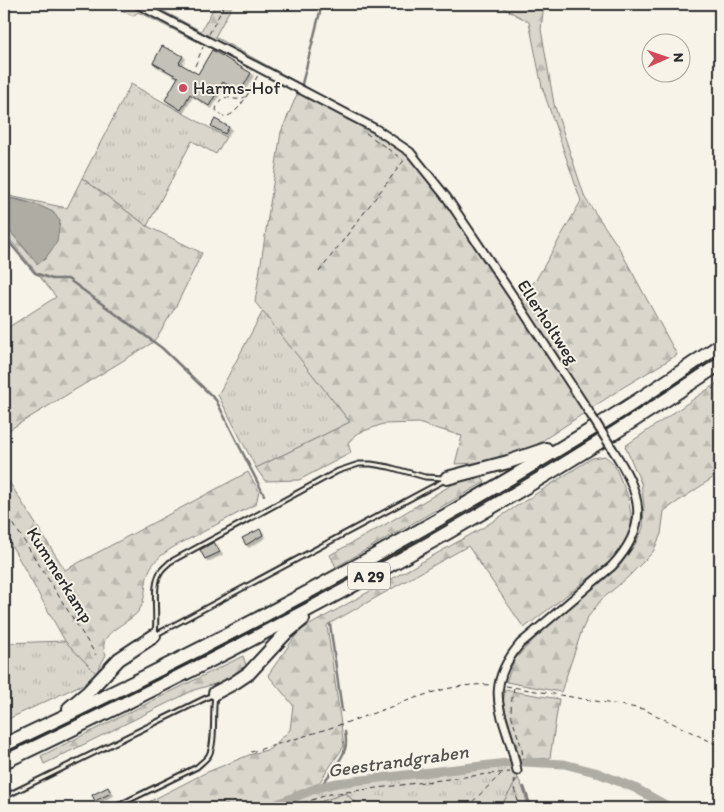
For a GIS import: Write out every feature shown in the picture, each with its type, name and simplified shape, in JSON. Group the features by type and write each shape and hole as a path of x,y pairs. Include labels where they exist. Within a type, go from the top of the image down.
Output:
{"highway":[{"name":"A 29","path":"4,745 216,641 319,587 448,515 583,434 720,345"},
{"name":"A 29","path":"4,762 223,655 456,528 675,395 720,364"},
{"path":"447,478 532,455 583,434"},
{"path":"216,693 249,672 284,634 326,600"},
{"path":"45,726 88,692 119,660 154,636"}],"street":[{"name":"Ellerholtweg","path":"137,4 376,128 410,152 447,198 517,302 613,450 634,488 638,506 637,522 624,554 520,644 510,656 505,666 499,685 498,706 517,770"}],"lane":[{"path":"154,636 156,625 156,582 161,571 170,562 338,471 359,464 371,464 425,477 447,478"},
{"path":"154,636 447,478"},
{"path":"4,797 216,693"},
{"path":"113,808 204,762 209,755 213,740 213,705 216,693"}],"path":[{"path":"195,66 225,4"},
{"path":"246,96 236,100 226,97 222,98 216,110 222,117 231,115 246,96 262,68"},
{"path":"319,272 404,160 366,133"},
{"name":"Kummerkamp","path":"4,509 96,654"},
{"path":"251,752 363,717 433,691 462,685 499,685 643,709 720,746"},
{"path":"515,688 512,715 523,753 523,760 517,770 514,788 520,808"},
{"path":"295,808 330,794 502,773 466,808"}],"green space":[{"path":"109,4 150,4 201,31 216,4 233,4 215,37 379,127 412,151 518,297 536,280 581,201 542,87 529,22 496,4 544,4 541,29 554,104 585,198 618,246 677,355 622,388 533,447 506,457 478,463 455,464 462,436 418,423 383,424 356,434 348,443 351,453 299,480 265,481 256,468 350,422 255,302 281,132 298,92 138,12 133,16"},
{"path":"131,84 226,137 216,154 192,141 147,226 82,178"},
{"path":"82,178 147,226 202,253 176,306 152,343 4,433 4,330 56,297 4,232 4,224 37,264 38,205 17,199 4,199 4,195 67,208"},
{"path":"263,311 350,422 256,468 218,395"},
{"path":"720,381 720,473 664,511 661,534 653,552 601,600 588,617 561,692 506,682 515,659 538,635 619,567 636,543 643,528 644,505 641,483 625,446"},
{"path":"605,456 614,464 627,494 631,514 631,527 626,543 610,562 524,628 468,546 327,625 344,746 319,783 261,808 137,808 205,773 249,755 270,749 290,730 293,705 268,675 299,631 484,527 592,458"},
{"path":"248,472 259,491 256,504 174,547 156,561 148,573 141,608 105,639 106,655 96,673 65,641 4,532 4,474 65,570"},
{"path":"481,475 485,482 336,567 330,555 458,481"},
{"path":"65,641 96,673 85,683 4,721 4,643"},
{"path":"243,656 247,668 218,683 194,690 44,764 41,756"},
{"path":"505,690 559,699 550,758 520,760 503,703"},
{"path":"491,767 512,767 518,778 500,808 368,808 355,803 346,793 303,808 274,808 319,790 338,785"},
{"path":"518,778 529,808 500,808"},
{"path":"346,793 355,803 368,808 303,808"}],"shaded area":[{"path":"9,198 38,205 53,212 60,221 57,242 45,259 38,264 4,224 4,199"}],"building":[{"path":"162,46 183,56 179,63 198,74 212,50 251,73 240,92 223,82 209,106 190,94 181,110 165,100 178,77 153,63"},
{"path":"215,119 229,127 225,134 211,126"},
{"path":"260,529 263,535 246,545 242,538"},
{"path":"214,542 220,552 205,559 200,550"},
{"path":"108,787 111,793 95,801 92,795"}],"waterway":[{"path":"302,84 322,4"},
{"path":"4,236 35,273 52,279 68,279 162,348 216,400 264,495"},
{"path":"330,624 342,711"},
{"path":"320,787 343,754 346,747 345,732"},
{"name":"Geestrandgraben","path":"523,762 564,764 595,772 635,788 671,808"},
{"name":"Geestrandgraben","path":"267,808 320,787 337,783 507,763"},
{"path":"524,787 531,808"}],"place":[{"name":"Harms-Hof","path":"183,88"}]}
